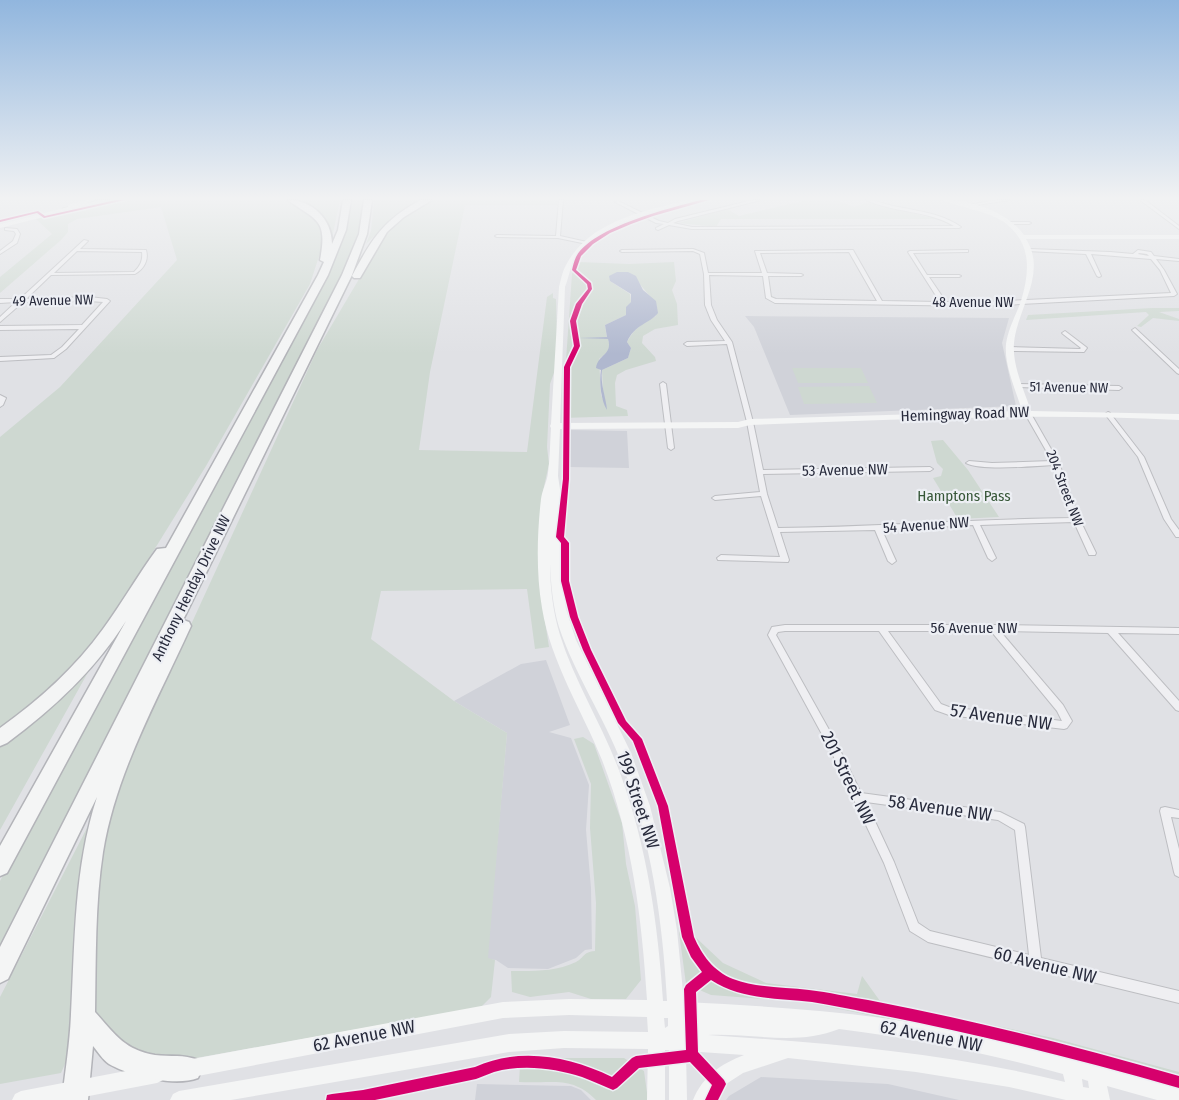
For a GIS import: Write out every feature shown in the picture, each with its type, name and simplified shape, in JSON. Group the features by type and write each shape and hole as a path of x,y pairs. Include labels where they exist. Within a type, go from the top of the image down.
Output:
{"highway":[{"path":"314,292 326,251"},
{"name":"Anthony Henday Drive NW","path":"0,866 314,292 334,251"},
{"name":"Anthony Henday Drive NW","path":"0,971 333,303 356,251"},
{"path":"333,303 355,278 368,251"},
{"path":"0,738 43,704 89,658 108,634 160,554 192,514"},
{"path":"75,1095 83,1016 93,850 102,812 120,764 198,594 210,550"},
{"path":"83,1016 116,1054 154,1067 189,1069"}],"main road":[{"name":"199 Street NW","path":"579,251 568,265 562,284 552,476 548,486 546,518 544,571 546,605 554,636 611,767 633,840 649,926 655,1009 656,1100"},
{"name":"204 Street NW","path":"1028,412 1010,349 1031,277 1029,251"},
{"name":"Hemingway Road NW","path":"555,423 738,425 750,422 1028,412 1179,417"},
{"name":"199 Street NW","path":"552,476 556,485 554,529 556,586 562,618 570,642 628,763 653,841 671,933 677,1010 678,1100"},
{"name":"62 Avenue NW","path":"21,1100 75,1095 189,1069 503,1010 569,1007 677,1010 842,1021 981,1045 1179,1097"},
{"path":"678,1036 692,1028 809,1028 842,1021"},
{"name":"62 Avenue NW","path":"179,1100 509,1043 542,1040 656,1041 678,1036 918,1062 1101,1100"},
{"path":"702,1100 716,1079 738,1064 793,1049"},
{"path":"1071,1068 1076,1096"},
{"path":"1096,1074 1101,1100"}],"street":[{"path":"0,320 76,251"},
{"path":"51,274 135,273 145,263 144,251"},
{"path":"699,251 707,275 706,295 709,310 729,342 750,422 764,494 785,560 721,558"},
{"path":"758,251 765,275"},
{"path":"851,251 880,302"},
{"path":"911,251 942,303"},
{"path":"1068,251 1179,260"},
{"path":"1088,252 1099,276"},
{"name":"48 Avenue NW","path":"765,275 771,301 1023,302 1174,294 1162,270 1152,257"},
{"path":"707,275 801,275"},
{"path":"926,276 959,276"},
{"name":"49 Avenue NW","path":"0,301 23,299 107,301 82,327"},
{"path":"0,328 82,327"},
{"path":"0,359 52,357 64,348 82,327"},
{"path":"1135,330 1179,372"},
{"path":"1010,349 1082,351 1084,348 1065,333"},
{"path":"687,344 729,342"},
{"path":"1170,363 1179,363"},
{"path":"663,384 671,448"},
{"name":"51 Avenue NW","path":"1019,386 1119,388"},
{"name":"204 Street NW","path":"1028,412 1048,444 1076,520 1092,553"},
{"path":"1108,414 1141,457 1168,519 1179,536"},
{"path":"969,463 992,465 1056,463"},
{"name":"53 Avenue NW","path":"760,472 930,469"},
{"path":"715,498 764,494"},
{"name":"54 Avenue NW","path":"777,530 878,529 975,522 1076,520"},
{"path":"975,522 992,558"},
{"path":"878,529 892,561"},
{"name":"56 Avenue NW","path":"772,634 775,629 785,628 1179,631"},
{"name":"57 Avenue NW","path":"880,628 938,707 949,711 1064,725 1067,721 1060,708 993,628"},
{"path":"1110,630 1179,707"},
{"name":"201 Street NW","path":"772,634 834,747 889,862 914,927"},
{"name":"58 Avenue NW","path":"857,796 1000,816 1020,827 1036,963"},
{"path":"1179,814 1165,811 1179,872"},
{"name":"60 Avenue NW","path":"914,927 928,936 1179,997"}],"shaded area":[{"path":"745,316 1009,318 1002,343 1016,406 790,415 754,327"},
{"path":"570,430 627,431 629,468 569,467"},
{"path":"546,660 570,725 549,732 571,738 589,785 586,830 591,888 592,949 585,950 576,958 548,969 508,968 496,960 487,959 507,733 454,701 521,664"},
{"path":"761,1077 888,1084 959,1100 726,1100"},
{"path":"477,1084 571,1086 581,1090 591,1100 475,1100"}],"green space":[{"path":"31,251 48,251 0,293 0,277"},
{"path":"174,251 321,251 310,284 206,466 112,618 85,654 46,693 0,729 0,437 60,387 177,260"},
{"path":"337,251 351,251 341,276 0,946 0,881 327,275"},
{"path":"375,251 455,251 430,372 419,450 527,452 547,297 553,293 553,298 556,299 557,340 555,370 550,384 547,447 549,464 543,491 539,583 549,647 535,649 527,589 381,591 371,639 454,701 507,733 488,958 495,960 491,997 481,1007 185,1060 155,1061 125,1050 102,1025 91,1000 101,853 107,825 122,775 317,350"},
{"path":"578,262 629,264 674,262 676,281 672,290 677,304 678,325 655,329 643,336 642,343 656,361 617,375 616,406 627,410 628,416 562,418 572,274","holes":["610,281 639,283 652,299 656,316 639,326 629,338 627,342 631,348 628,358 602,370 606,406 601,395 599,359 608,350 608,338 582,339 607,338 605,325 626,315 628,311 626,309 631,302 630,294"]},
{"path":"1179,308 1179,311 1159,312 1179,319 1179,321 1153,318 1141,327 1137,326 1149,315 1146,312 1026,320 1028,315"},
{"path":"792,368 861,368 868,383 798,383"},
{"path":"869,386 877,403 804,404 798,387"},
{"name":"Hamptons Pass","path":"943,440 968,470 999,517 958,519 933,478 941,476 943,469 937,463 931,441"},
{"path":"101,649 0,830 0,741"},
{"path":"583,737 594,744 622,823 626,864 635,906 641,980 626,999 591,999 569,992 530,997 512,992 511,971 560,968 595,951 596,903 590,828 591,784 574,739"},
{"path":"108,787 68,1057 61,1073 0,1084 0,997"},
{"path":"689,925 690,932 723,963 766,983 857,994 862,976 880,1001 1053,1038 1179,1072 1179,1090 908,1023 805,1002 711,995 686,984 679,932"},
{"path":"532,1058 624,1058 644,1071 648,1100 596,1100 587,1092 570,1084 519,1082 520,1066"}],"water":[{"path":"617,272 628,272 636,276 643,290 656,301 658,313 630,336 627,342 631,348 628,358 602,370 607,410 601,391 601,370 596,368 597,363 609,348 608,339 578,338 607,337 605,325 626,315 626,307 631,302 631,294 610,281 609,276"}],"cycle path":[{"path":"583,251 574,270 589,284 590,289 579,304 573,321 577,346 567,367 566,479 560,537 565,543 565,581 574,617 587,650 623,723 637,739 663,806 688,937 703,965 720,979 751,990 811,996 913,1015 1091,1057 1179,1082"},
{"path":"709,974 690,989 692,1055 720,1084 711,1100"},
{"path":"332,1100 476,1073 491,1066 508,1063 545,1063 564,1066 613,1084 636,1062 692,1055"}]}
